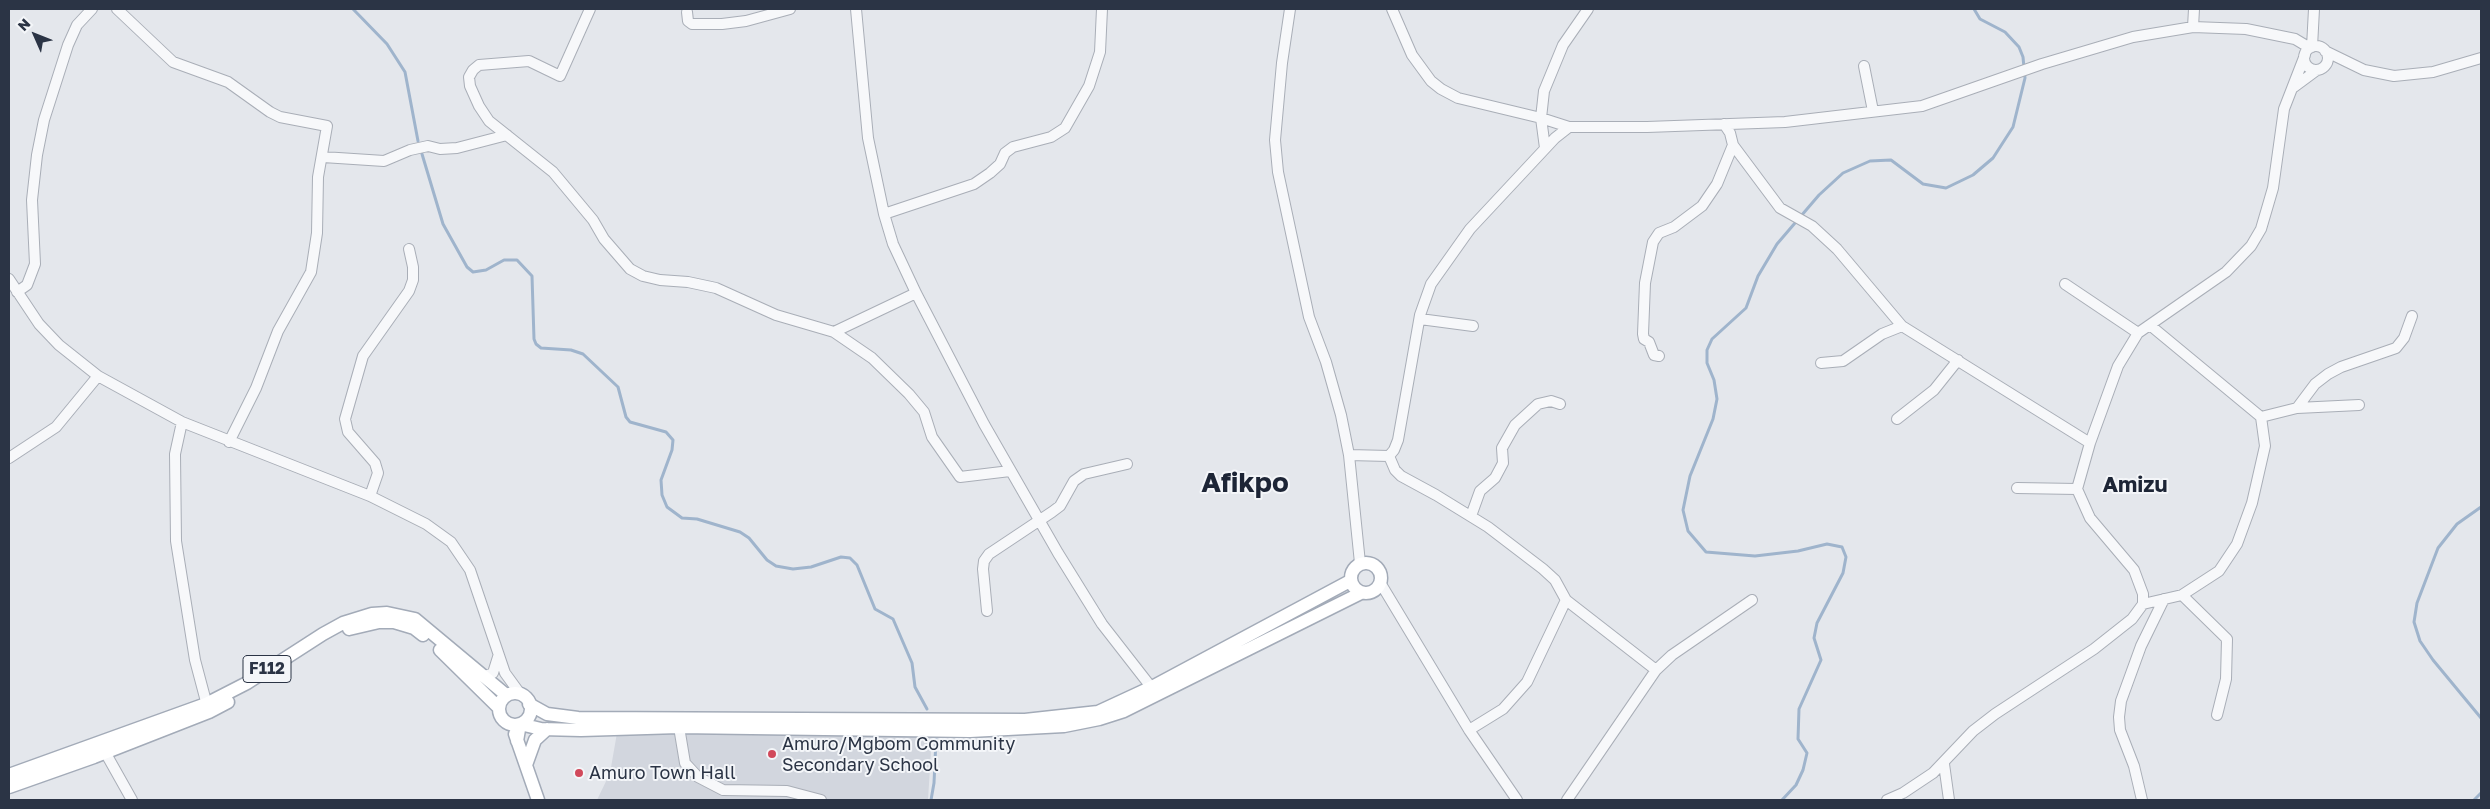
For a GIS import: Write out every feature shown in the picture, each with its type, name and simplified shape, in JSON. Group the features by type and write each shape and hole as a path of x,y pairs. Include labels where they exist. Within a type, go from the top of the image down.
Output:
{"main road":[{"path":"1360,563 1352,571 1350,581 1154,691 1124,712 1064,726 970,731 679,727 547,729 515,724 501,715 499,708 500,701 505,694 515,693 547,714 561,717 1025,720 1098,712 1154,691 1361,593 1372,592 1381,584 1380,572 1371,563 1360,563"},
{"path":"1350,581 1361,593"},
{"name":"F112","path":"9,775 208,708 323,634 351,620 372,614 387,613 416,619 505,694"},
{"name":"F112","path":"9,787 106,752 247,691 330,638 362,625 386,622 403,624 414,628 438,647 499,708"},
{"path":"515,724 530,715 525,700"},
{"path":"515,724 517,741 538,800"},
{"path":"526,764 535,740 547,729"}],"street":[{"path":"11,284 27,285 35,264 32,200 37,155 44,120 68,45 77,25 92,9"},
{"path":"116,9 173,62 228,82 280,117 327,126 318,177 317,233 311,272 278,331 256,388 230,442"},
{"path":"590,9 560,76 529,61 479,64 473,70 469,77 470,86 479,106 489,121 553,172 593,220 604,238 630,268 652,278 688,282 716,288 776,315 834,332 872,358 909,394 924,412 932,437 960,477 1010,471"},
{"path":"687,12 688,21 692,24 722,24 746,21 790,9"},
{"path":"856,9 868,138 884,214 893,244 916,293 1010,471 1039,521 1102,624 1154,691"},
{"path":"884,214 974,184 995,169 1005,152 1013,147 1051,137 1065,128 1089,86 1100,52 1102,9"},
{"path":"1290,9 1282,63 1276,140 1278,172 1308,317 1331,380 1341,415 1348,455 1360,563"},
{"path":"1392,9 1412,55 1431,81 1441,89 1458,98 1541,118 1569,127 1784,122 1922,106 2031,67 2133,37 2194,27 2246,29 2295,39 2304,38 2312,31"},
{"path":"1545,148 1541,118 1544,92 1563,45 1588,9"},
{"path":"2194,9 2194,27"},
{"path":"2314,9 2307,66 2321,68 2346,62"},
{"path":"2295,39 2309,50"},
{"path":"2309,50 2320,47 2364,70 2394,76 2433,72 2481,58"},
{"path":"1887,800 1903,793 1944,764 1973,731 1995,714 2094,649 2132,619 2143,604 2143,594 2134,570 2090,518 2077,489 2090,443 2118,366 2138,333 2151,326 2226,272 2251,246 2261,229 2273,188 2284,109 2309,50"},
{"path":"2294,87 2321,68 2327,59 2325,51"},
{"path":"1864,66 1873,111"},
{"path":"1724,124 1730,134 1733,145 1780,208 1804,221 1837,249 1902,326 2090,443"},
{"path":"1389,456 1398,440 1410,362 1420,318 1431,284 1470,229 1545,148 1569,127"},
{"path":"323,157 384,161 428,146 440,149 457,148 507,135"},
{"path":"1659,356 1654,355 1649,342 1644,339 1643,334 1645,283 1653,242 1659,233 1674,227 1702,206 1718,184 1733,145"},
{"path":"370,496 378,473 375,464 348,432 345,419 363,356 409,291 413,280 413,267 409,249"},
{"path":"11,284 39,324 59,345 98,376 182,422 370,496 426,524 451,542 470,570 505,673 525,700"},
{"path":"2064,284 2138,333"},
{"path":"834,332 916,293"},
{"path":"2297,408 2315,384 2328,374 2341,367 2396,348 2404,338 2412,316"},
{"path":"1420,318 1473,326"},
{"path":"1820,364 1843,361 1882,334 1902,326"},
{"path":"2143,604 2182,595 2219,571 2237,544 2252,503 2265,446 2262,417 2151,326"},
{"path":"1897,419 1934,390 1958,360"},
{"path":"9,458 56,427 98,376"},
{"path":"1471,516 1480,491 1495,478 1503,463 1502,448 1514,425 1538,404 1551,401 1560,404"},
{"path":"2262,417 2297,408 2359,406"},
{"path":"182,422 175,454 176,541 195,660 208,708"},
{"path":"1348,455 1389,456"},
{"path":"1389,456 1400,476 1471,516 1543,568 1555,580 1566,600 1656,670"},
{"path":"987,611 984,561 999,546 1060,506 1065,492 1074,481 1084,474 1127,464"},
{"path":"2017,488 2077,489"},
{"path":"1381,584 1469,730 1517,800"},
{"path":"2182,595 2227,639 2226,679 2217,715"},
{"path":"2142,800 2134,766 2120,730 2119,717 2121,701 2141,646 2164,599"},
{"path":"1469,730 1503,709 1527,682 1566,600"},
{"path":"1567,800 1656,670 1672,655 1752,600"},
{"path":"483,677 493,673 498,656"},
{"path":"505,673 505,694"},
{"path":"679,727 685,763 698,777 723,790 787,792 821,800"},
{"path":"106,752 132,800"},
{"path":"1944,764 1949,800"}],"shaded area":[{"name":"Amuro/Mgbom Community Secondary School","path":"617,733 932,735 928,800 597,800 610,773"}],"waterway":[{"path":"353,9 387,44 405,72 418,141"},
{"path":"1782,800 1796,785 1803,770 1807,753 1798,739 1799,709 1821,660 1814,638 1817,623 1843,573 1846,557 1842,547 1827,544 1798,551 1755,556 1706,552 1688,531 1683,510 1690,476 1713,419 1717,399 1714,380 1707,363 1707,350 1712,339 1746,308 1758,276 1777,244 1819,195 1843,173 1870,161 1891,160 1923,184 1946,188 1973,175 1993,158 2013,127 2025,78 2023,57 2019,47 2005,32 1980,19 1974,9"},
{"path":"422,154 443,224 467,267 473,272 486,270 504,260 517,260 532,276 534,339 536,344 541,348 571,350 583,354 618,387 626,417 630,422 666,432 673,440 672,450 661,480 662,495 667,507 682,518 697,519 740,532 749,538 767,560 776,566 793,569 811,567 841,557 850,558 857,565 875,609 893,619 912,663 915,687 927,709"},
{"path":"2481,507 2457,524 2438,548 2417,603 2414,622 2420,641 2433,660 2481,718"},
{"path":"931,800 934,783 936,739"},
{"path":"2474,800 2481,793"}],"place":[{"name":"Amuro/Mgbom Community Secondary School","path":"772,754"},
{"name":"Amuro Town Hall","path":"579,773"}],"district":[{"name":"Afikpo","path":"1245,483"},
{"name":"Amizu","path":"2135,485"}]}
